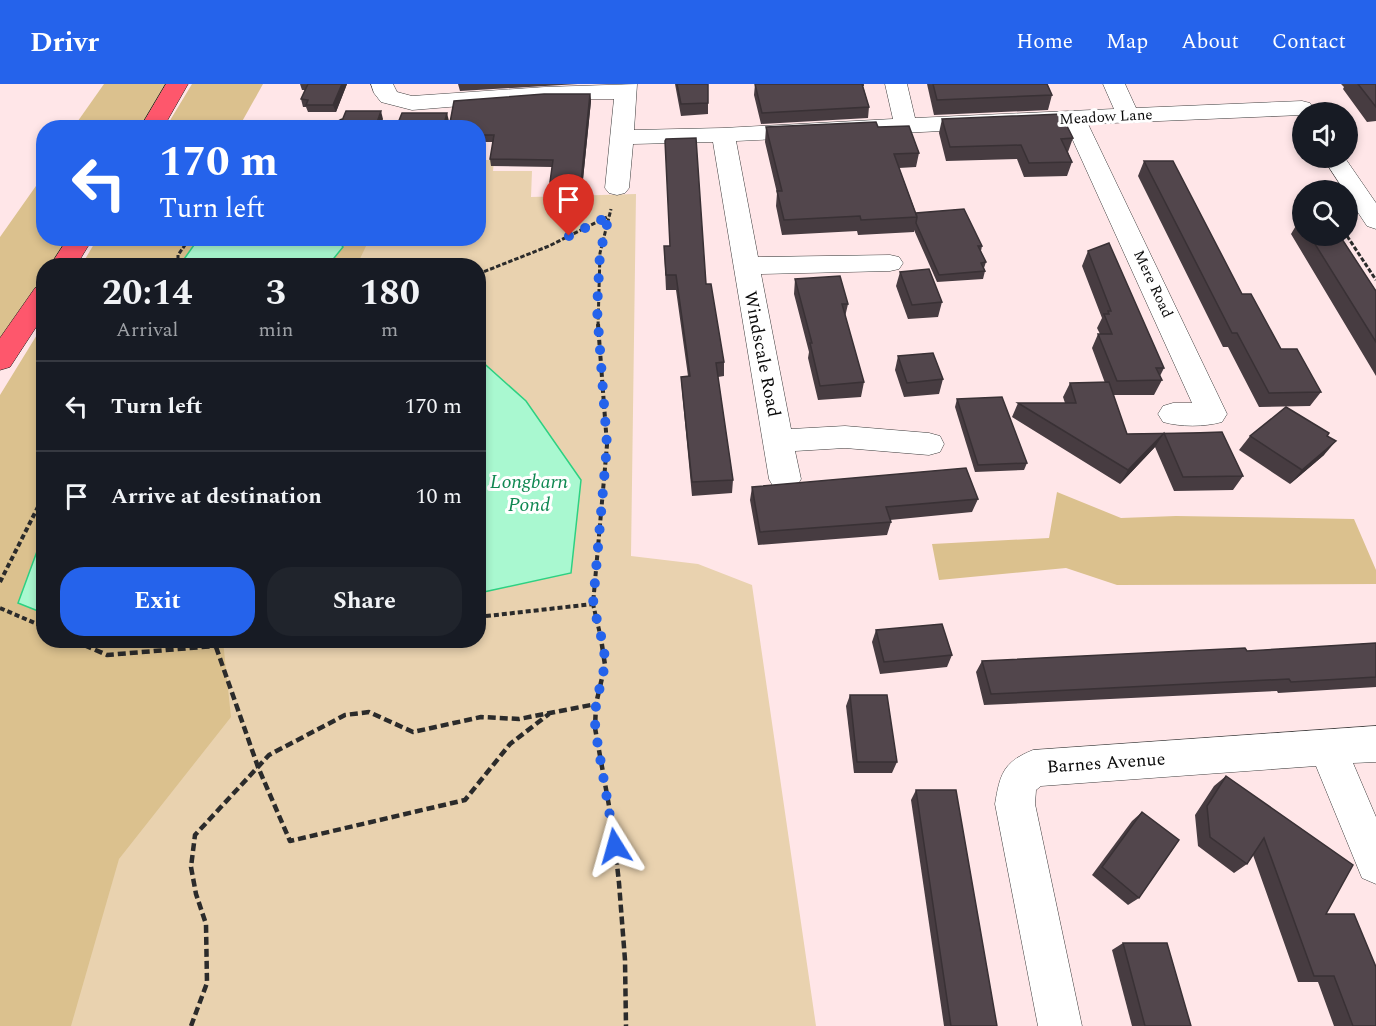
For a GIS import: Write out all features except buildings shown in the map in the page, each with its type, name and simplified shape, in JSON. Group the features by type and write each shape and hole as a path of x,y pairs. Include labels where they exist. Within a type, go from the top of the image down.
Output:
{"main road":[{"path":"156,120 177,84"},
{"path":"0,360 36,306"}],"street":[{"path":"896,84 906,124"},
{"path":"1114,84 1128,116"},
{"path":"1285,84 1297,102"},
{"path":"386,90 403,102 430,103 626,88 617,188"},
{"name":"Meadow Lane","path":"622,137 723,135 906,124 1292,110"},
{"name":"Mere Road","path":"1075,119 1212,414 1173,414"},
{"name":"Windscale Road","path":"723,135 785,479"},
{"path":"1341,168 1376,221"},
{"name":"Windscale Road","path":"745,266 890,263"},
{"name":"Windscale Road","path":"778,441 845,437 928,444"},
{"name":"Barnes Avenue","path":"1060,1026 1015,804 1018,781 1033,768 1376,744"},
{"path":"1327,747 1376,864"}],"path":[{"path":"339,120 386,90"},
{"path":"617,188 600,253 597,309 607,445 593,604 604,648 605,665 596,704 595,728 613,828 620,883 626,1026"},
{"path":"486,271 539,251 609,216"},
{"path":"1354,246 1376,280"},
{"path":"0,582 36,511"},
{"path":"486,616 593,604"},
{"path":"0,609 36,624"},
{"path":"91,648 107,655 202,648"},
{"path":"216,648 258,767 290,841 465,800 510,744 549,713"},
{"path":"192,1026 207,983 206,924 196,894 191,867 195,835 258,767 276,751 345,715 369,712 413,732 481,717 519,719 596,704"}],"shaded area":[{"path":"104,84 170,84 147,120 79,120"},
{"path":"192,84 263,84 243,120 170,120"},
{"path":"486,160 494,160 493,171 532,171 531,197 636,194 631,556 698,564 752,585 816,1026 0,1026 0,400 36,596 36,648 486,648 486,258 90,258 97,246 486,246"},
{"path":"36,186 36,246 65,246 57,258 36,258 36,290 0,347 0,237"},
{"path":"93,246 366,246 360,258 86,258"},
{"path":"36,336 36,648 224,648 231,717 119,859 71,1026 0,1026 0,395"},
{"path":"1057,492 1121,518 1176,516 1354,519 1376,570 1376,584 1117,585 1066,568 939,580 932,544 1049,538"}],"water":[{"path":"193,246 343,247 334,258 185,258"},
{"name":"Longbarn Pond","path":"486,365 526,401 581,480 571,573 486,591"},
{"path":"36,554 36,610 18,603"}],"route":[{"path":"569,236 609,216 600,253 597,309 607,445 593,604 604,648 605,665 596,704 595,728 615,846"}]}
